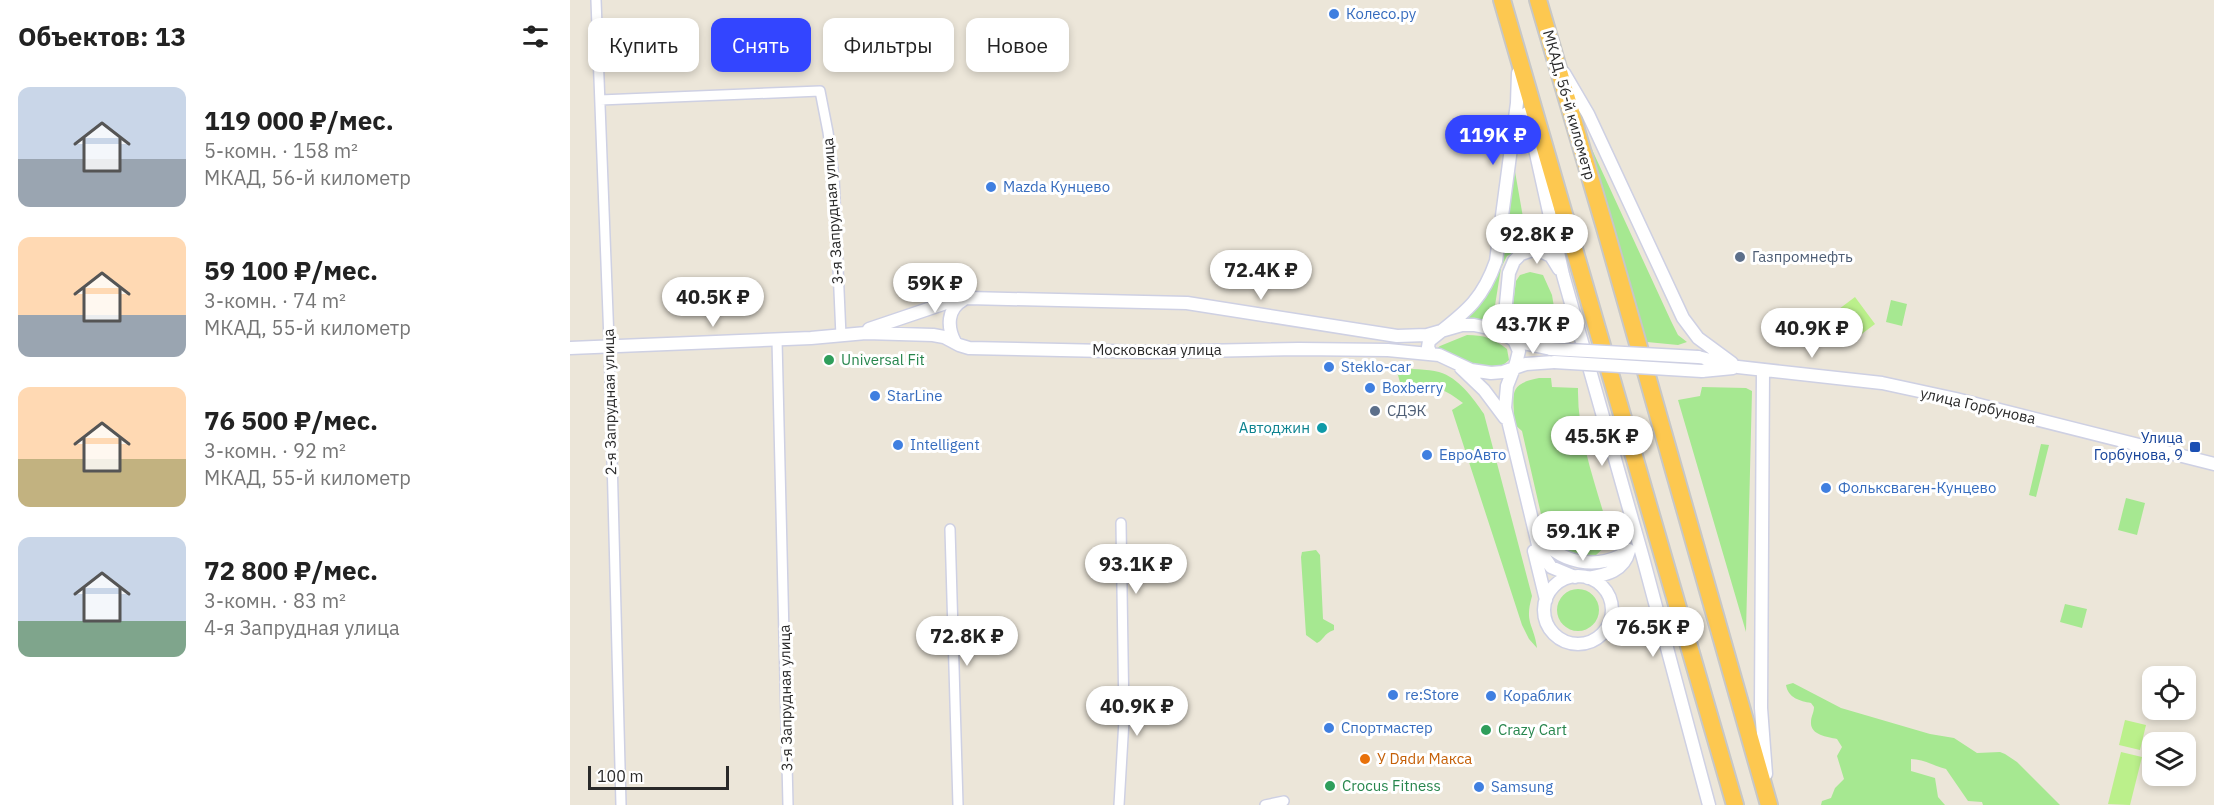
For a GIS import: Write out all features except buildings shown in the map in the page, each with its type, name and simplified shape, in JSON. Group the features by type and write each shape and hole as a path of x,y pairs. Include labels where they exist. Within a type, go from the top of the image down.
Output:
{"highway":[{"path":"1502,0 1735,805"},
{"name":"МКАД, 56-й километр","path":"1538,0 1770,805"}],"street":[{"name":"2-я Запрудная улица","path":"596,0 621,805"},
{"path":"1514,41 1518,73 1563,275 1628,502 1709,805"},
{"path":"1555,59 1588,114 1683,318 1698,338 1738,367"},
{"path":"1431,354 1428,347 1429,341 1468,310 1478,299 1489,282 1496,261 1517,103 1518,73"},
{"name":"3-я Запрудная улица","path":"600,99 820,91 834,177 841,336"},
{"path":"1563,275 1551,256 1536,249 1521,254 1514,261 1509,273 1504,314 1519,351 1506,392 1507,422 1537,542 1546,562 1558,572 1575,577 1588,578 1616,571 1628,557 1630,529 1628,502"},
{"name":"Московская улица","path":"570,348 841,336 859,333 943,304 982,298 1169,302 1383,335 1427,335 1462,325 1486,326 1498,330 1515,341"},
{"path":"955,342 950,327 951,313 954,306 964,299"},
{"name":"Московская улица","path":"859,333 933,335 969,348 1151,352 1299,348 1388,350 1439,355 1471,370 1491,373 1514,368"},
{"name":"3-я Запрудная улица","path":"777,340 788,805"},
{"name":"улица Горбунова","path":"1515,341 1552,356 1702,371 1738,367"},
{"path":"1702,371 1710,367 1714,361 1714,352 1710,347"},
{"name":"улица Горбунова","path":"1514,368 1552,356 1698,357 1738,367 1881,383 1956,399 2214,464"},
{"path":"1456,363 1484,390 1507,422"},
{"path":"1763,370 1761,708 1770,805"},
{"path":"1531,514 1547,546 1564,557 1596,562 1619,557 1629,550"},
{"path":"1531,514 1532,541 1546,600 1545,613 1549,626 1557,636 1568,642 1588,643 1600,636 1608,626 1612,614 1608,595 1600,584 1588,578"},
{"path":"1119,805 1125,668 1121,522"},
{"path":"950,529 958,805"},
{"path":"1546,600 1557,584 1575,577"},
{"path":"1608,626 1627,616 1635,615 1646,619 1653,627 1668,656"},
{"path":"1265,805 1284,801"}],"green space":[{"path":"1589,143 1671,321 1678,335 1687,342 1678,345 1647,342"},
{"path":"1513,160 1528,246 1507,256 1501,268 1492,324 1463,322 1486,294"},
{"path":"1530,272 1543,275 1552,295 1559,337 1537,343 1520,337 1511,320 1516,281 1520,275"},
{"path":"1855,297 1875,324 1855,339 1835,312"},
{"path":"1891,300 1907,304 1902,326 1886,322"},
{"path":"1467,335 1488,338 1497,342 1507,349 1509,360 1502,366 1484,368 1434,351 1440,346"},
{"path":"1396,368 1429,370 1446,375 1465,389 1484,414 1532,596 1529,618 1537,648 1522,625 1452,410 1463,403 1434,387 1401,386"},
{"path":"1539,378 1551,378 1552,387 1578,388 1584,443 1609,532 1607,545 1596,555 1575,554 1555,548 1546,536 1522,431 1514,424 1513,399 1516,388"},
{"path":"1702,387 1746,388 1752,391 1746,632 1678,400 1700,396"},
{"path":"2041,444 2049,445 2036,497 2029,495"},
{"path":"2126,498 2145,503 2137,535 2118,530"},
{"path":"1316,550 1320,555 1323,619 1334,625 1334,630 1317,643 1306,635 1301,557 1302,552"},
{"path":"1578,589 1593,595 1599,610 1593,625 1578,631 1563,625 1557,610 1563,595"},
{"path":"2065,604 2087,609 2082,628 2060,622"},
{"path":"1793,683 1841,708 1930,734 1954,738 1977,753 2000,752 2005,754 2017,762 2060,805 1983,805 1982,802 1968,801 1946,769 1911,759 1911,771 1935,778 1938,797 1945,805 1821,805 1822,801 1831,798 1835,788 1844,779 1837,756 1842,747 1837,739 1820,735 1813,730 1811,722 1814,707 1811,703 1799,700 1789,693 1786,685"},
{"path":"2125,720 2146,725 2144,732 2142,732 2140,750 2119,745"},
{"path":"2121,752 2142,757 2130,805 2108,804"}],"place":[{"name":"Колесо.ру","path":"1334,14"},
{"name":"Mazda Кунцево","path":"991,187"},
{"name":"Газпромнефть","path":"1740,257"},
{"name":"Universal Fit","path":"829,360"},
{"name":"Steklo-car","path":"1329,367"},
{"name":"Boxberry","path":"1370,388"},
{"name":"StarLine","path":"875,396"},
{"name":"СДЭК","path":"1375,411"},
{"name":"Автоджин","path":"1322,428"},
{"name":"Intelligent","path":"898,445"},
{"name":"Улица Горбунова, 9","path":"2195,447"},
{"name":"ЕвроАвто","path":"1427,455"},
{"name":"Фольксваген-Кунцево","path":"1826,488"},
{"name":"re:Store","path":"1393,695"},
{"name":"Кораблик","path":"1491,696"},
{"name":"Спортмастер","path":"1329,728"},
{"name":"Crazy Cart","path":"1486,730"},
{"name":"У Dяdи Макса","path":"1365,759"},
{"name":"Crocus Fitness","path":"1330,786"},
{"name":"Samsung","path":"1479,787"}]}
